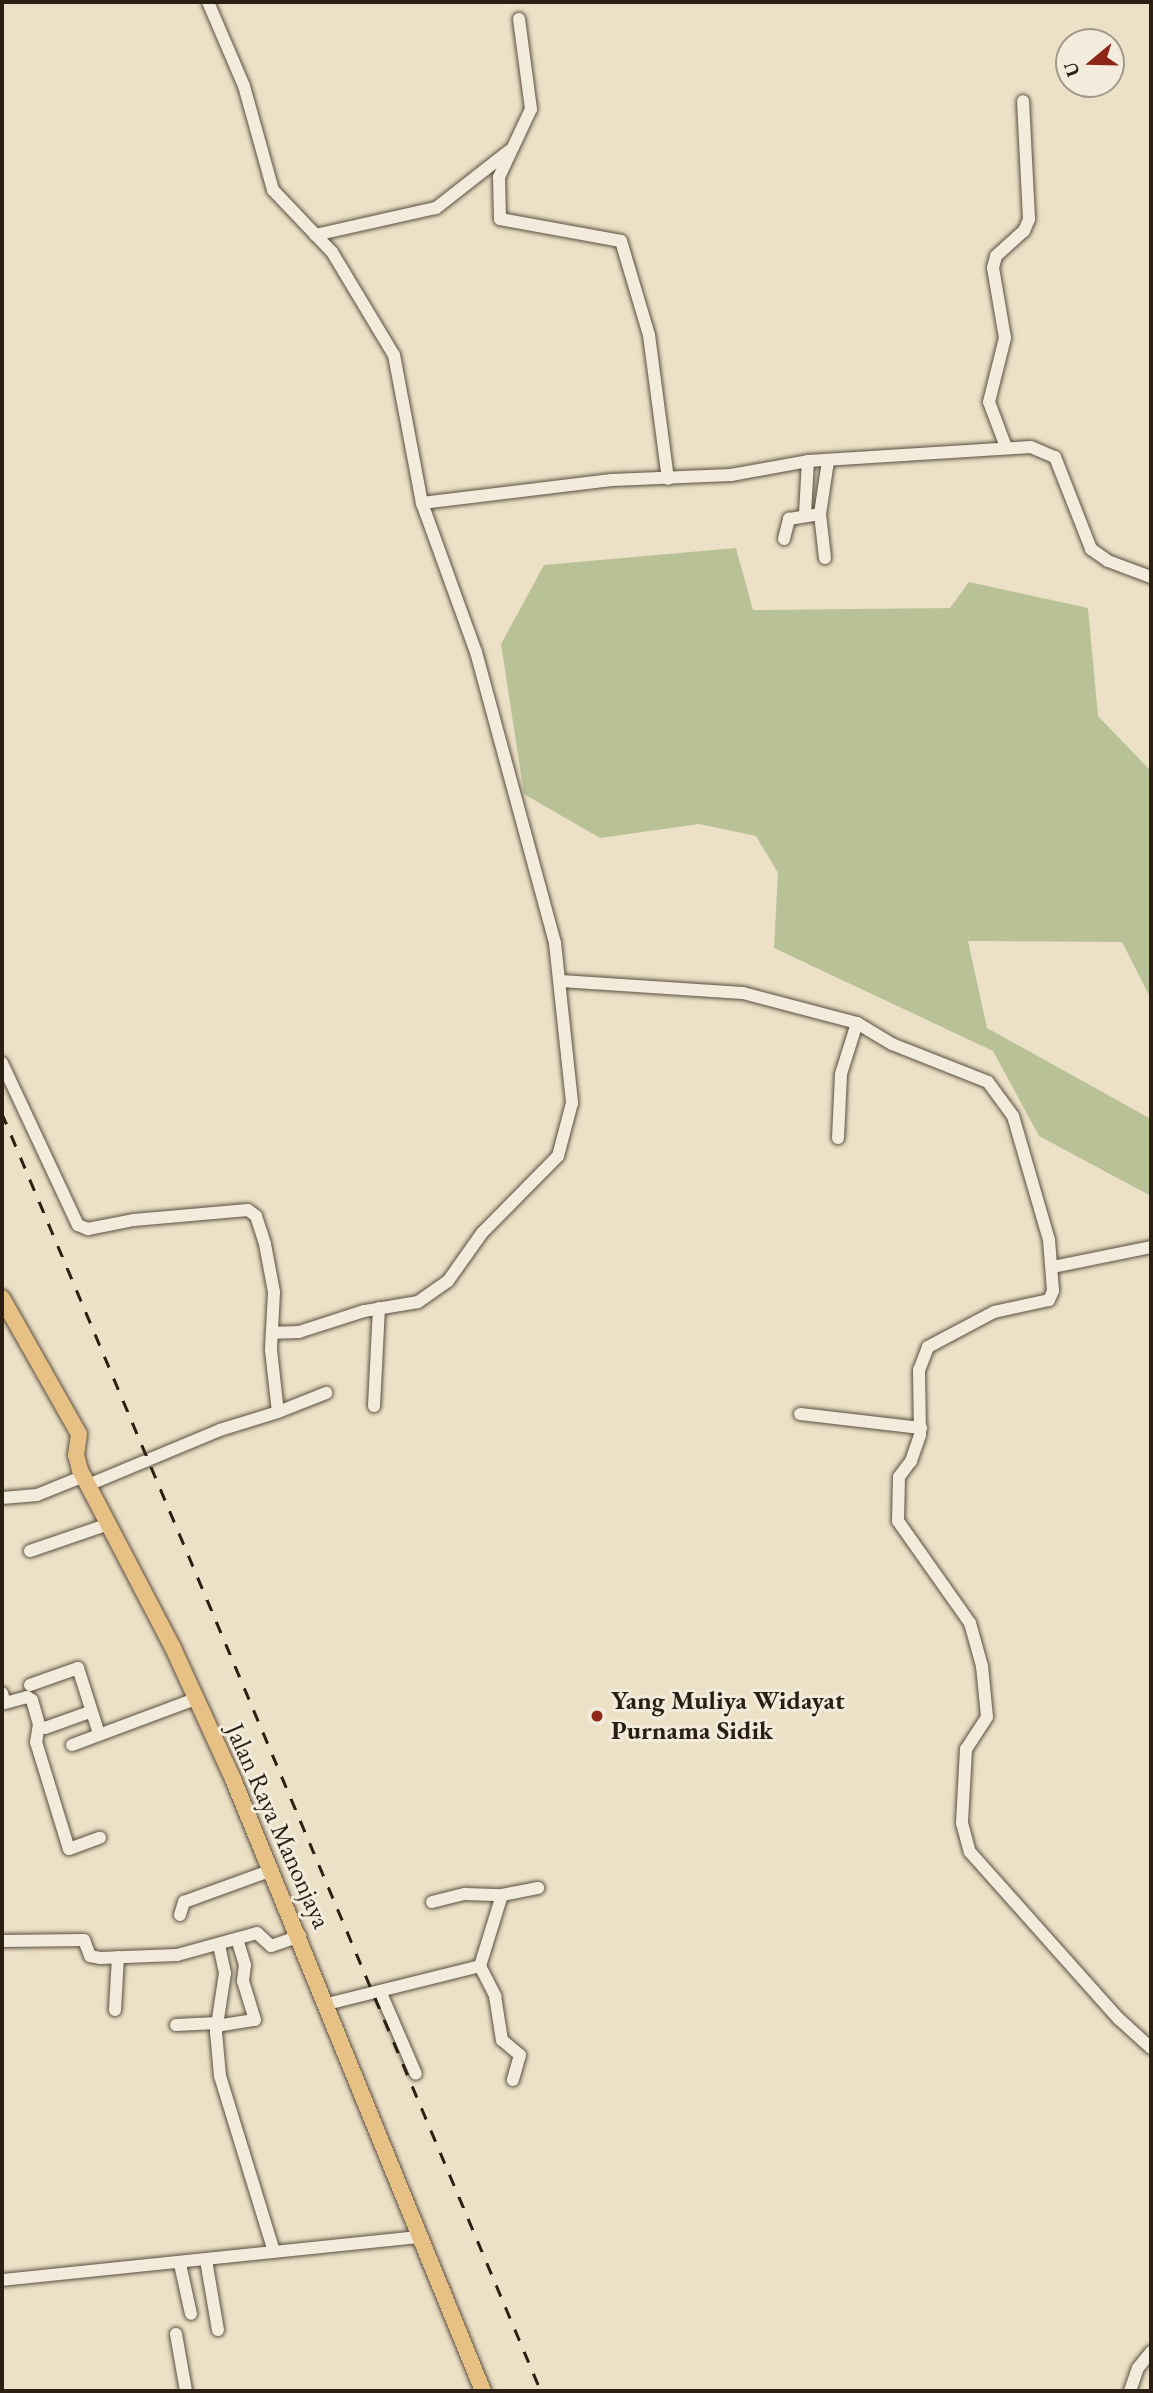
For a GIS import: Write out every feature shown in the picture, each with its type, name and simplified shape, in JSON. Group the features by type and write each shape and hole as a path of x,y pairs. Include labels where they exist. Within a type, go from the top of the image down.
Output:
{"main road":[{"name":"Jalan Raya Manonjaya","path":"2,1298 79,1434 76,1455 86,1481 195,1699 272,1870 483,2391"}],"street":[{"path":"208,2 244,86 270,184 332,252 390,344 422,503 476,652 555,943 562,981 572,1103 566,1139 558,1156 482,1233 449,1281 418,1302 379,1308 323,1326 275,1333"},
{"path":"519,19 532,100 527,125 499,177 500,220 616,238 622,244 649,335 668,480"},
{"path":"1006,447 989,402 1005,338 993,268 996,256 1024,231 1029,219 1023,101"},
{"path":"315,235 441,206 517,145"},
{"path":"422,503 612,480 668,480 731,475 807,461 1006,447 1042,448 1055,457 1091,549 1108,561 1151,577"},
{"path":"805,514 807,461"},
{"path":"825,558 820,514 828,461"},
{"path":"784,539 787,522 805,514 820,514"},
{"path":"562,981 743,993 857,1023 892,1044 997,1089 1013,1116 1053,1267 1054,1288 1049,1300 993,1312 928,1347 919,1370 921,1428 911,1461 899,1477 898,1521 970,1623 986,1695 985,1724 966,1749 964,1839 1013,1903 1151,2048"},
{"path":"838,1138 841,1074 857,1023"},
{"path":"2,1063 78,1225 88,1230 134,1220 228,1210 253,1212 265,1244 274,1292 275,1333 271,1350 278,1412"},
{"path":"1053,1267 1151,1247"},
{"path":"374,1406 379,1308"},
{"path":"2,1498 37,1495 86,1481 326,1393"},
{"path":"800,1414 921,1428"},
{"path":"30,1551 109,1524"},
{"path":"30,1685 78,1668 94,1710 45,1728"},
{"path":"2,1693 5,1703 27,1697 32,1700 40,1724 36,1742 69,1849 100,1838"},
{"path":"72,1745 195,1699"},
{"path":"90,1712 99,1734"},
{"path":"180,1915 184,1902 272,1870"},
{"path":"432,1902 474,1893 502,1895 538,1888"},
{"path":"502,1895 480,1966 495,1996 502,2040 520,2055 513,2080"},
{"path":"2,1941 84,1940 91,1957 177,1955 259,1933 271,1946 300,1936"},
{"path":"176,2025 216,2025 255,2020 243,1981 245,1965 237,1939"},
{"path":"219,1945 225,1973 216,2025 226,2104 274,2252"},
{"path":"115,2010 118,1956"},
{"path":"327,2004 480,1966"},
{"path":"380,1991 416,2074"},
{"path":"2,2280 180,2264 420,2237"},
{"path":"206,2260 218,2330"},
{"path":"180,2264 191,2314"},
{"path":"176,2334 186,2391"},
{"path":"1130,2391 1138,2368 1151,2352"}],"green space":[{"path":"736,548 753,610 950,608 969,582 1088,608 1098,716 1151,771 1151,999 1122,942 968,941 987,1028 1151,1119 1151,1196 1039,1136 993,1051 774,948 778,873 756,836 699,824 600,838 524,794 501,644 544,565"}],"railway":[{"path":"2,1113 541,2391"}],"place":[{"name":"Yang Muliya Widayat Purnama Sidik","path":"597,1716"}]}
